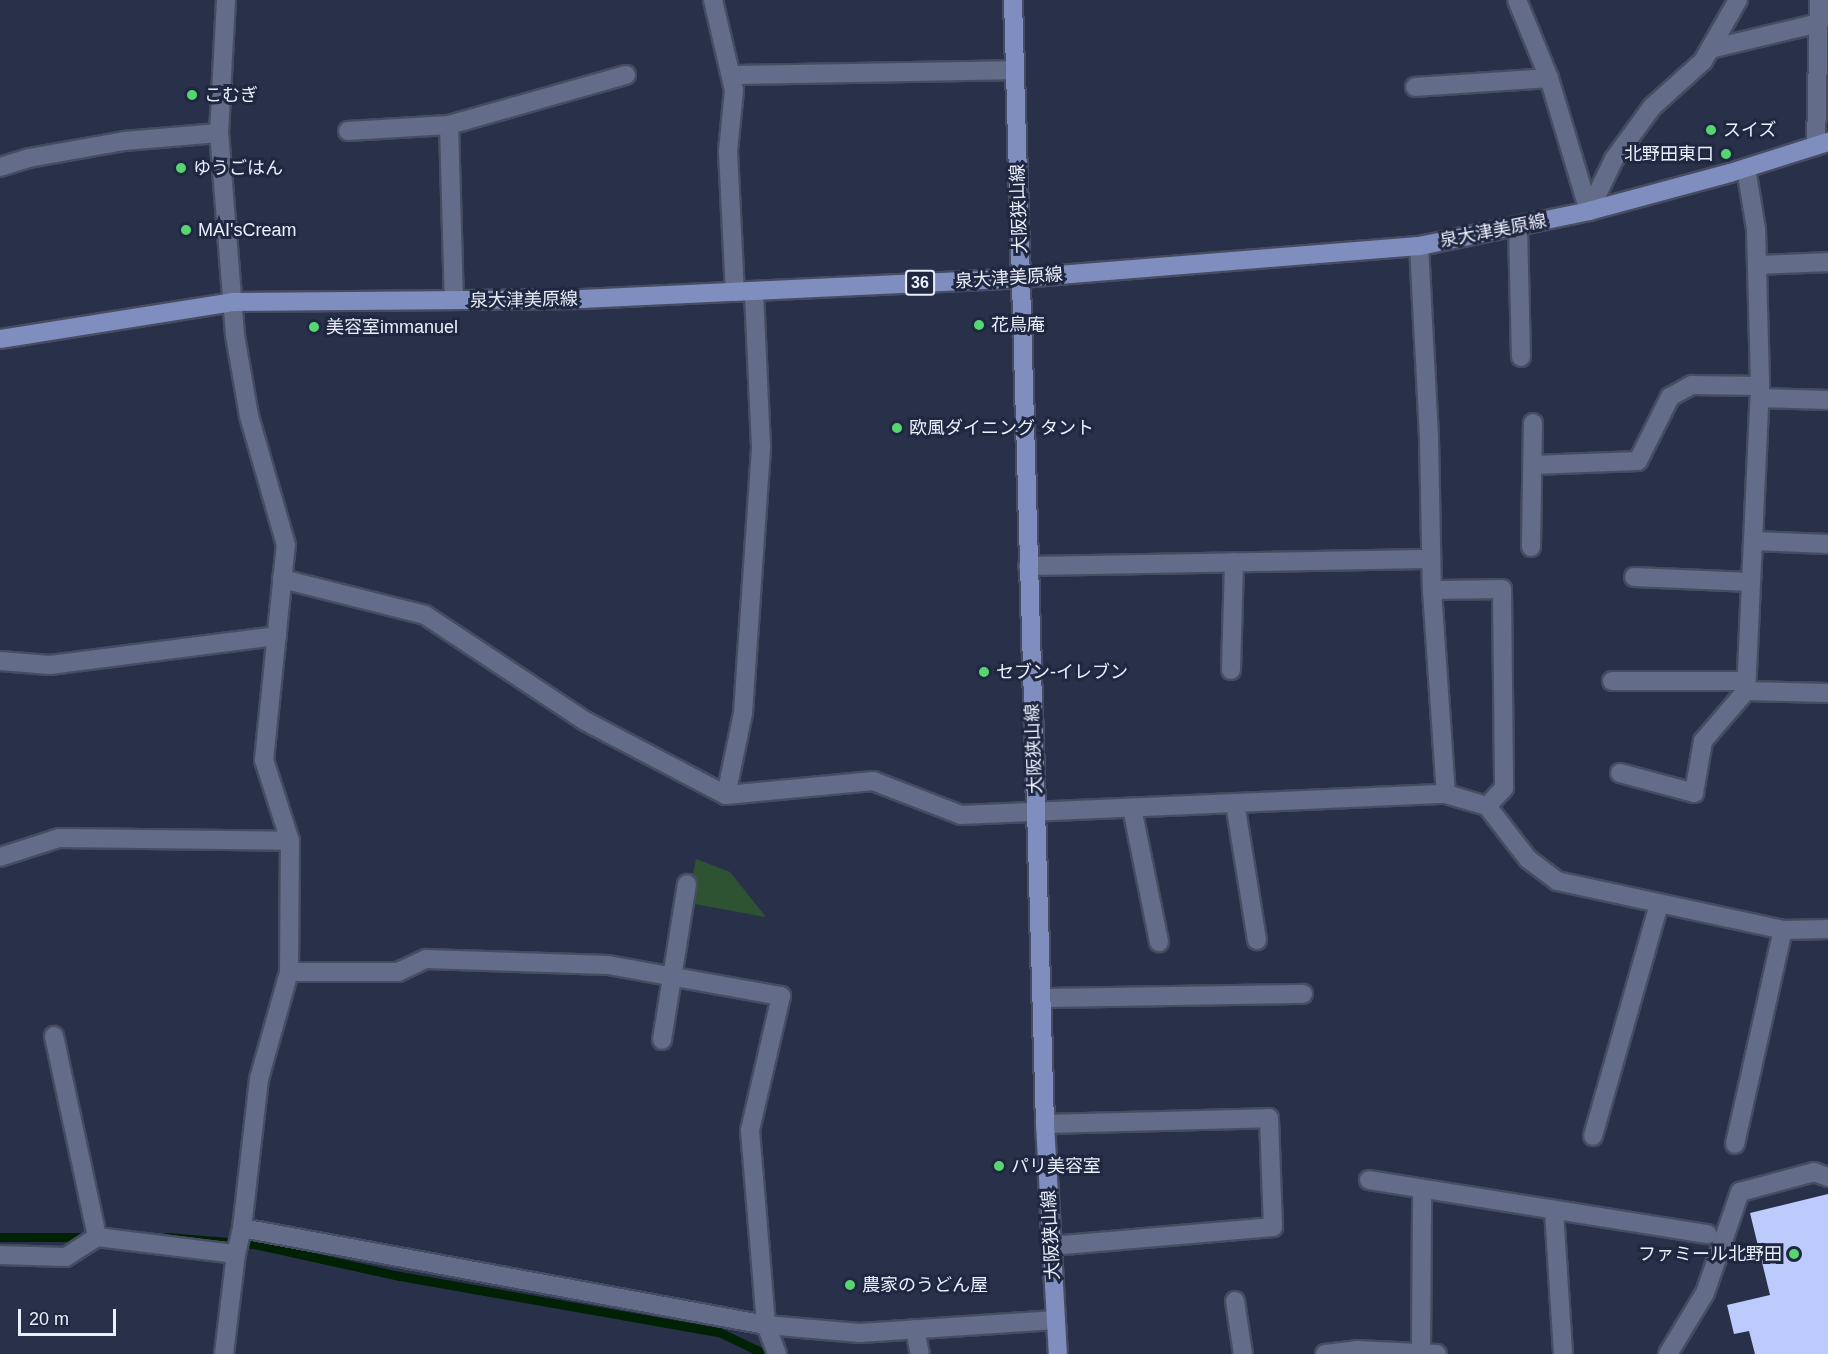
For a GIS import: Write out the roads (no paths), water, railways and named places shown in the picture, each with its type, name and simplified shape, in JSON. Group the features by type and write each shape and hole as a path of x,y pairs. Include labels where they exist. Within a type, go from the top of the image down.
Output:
{"main road":[{"name":"大阪狭山線","path":"1013,0 1041,998 1058,1354"},
{"name":"泉大津美原線","path":"0,339 233,302 582,299 735,292 1021,278 1419,246 1589,212 1822,144"}],"street":[{"path":"224,1354 242,1228 259,1079 289,972 290,841 264,760 286,545 249,416 235,335 219,133 226,0"},
{"path":"713,0 734,90 728,151 735,292"},
{"path":"1517,0 1549,78 1589,212"},
{"path":"1589,212 1614,159 1652,107 1703,61 1738,0"},
{"path":"1819,0 1822,144"},
{"path":"1710,49 1819,23"},
{"path":"732,75 1015,70"},
{"path":"348,131 449,125 626,75"},
{"path":"1415,87 1549,78"},
{"path":"449,125 454,300"},
{"path":"0,167 28,158 124,141 219,133"},
{"path":"1620,773 1694,793 1703,741 1746,686 1760,392 1756,229 1746,168"},
{"path":"1518,226 1521,357"},
{"path":"1419,246 1429,438 1432,590 1446,794"},
{"path":"1757,265 1828,262"},
{"path":"726,795 743,713 761,447 754,291"},
{"path":"1533,465 1638,461 1670,398 1692,385 1828,399"},
{"path":"1531,547 1533,423"},
{"path":"1753,541 1828,543"},
{"path":"1029,566 1431,559"},
{"path":"1231,670 1234,562"},
{"path":"1634,577 1751,582"},
{"path":"282,579 425,615 585,721 726,795 873,781 961,815 1446,794 1487,806 1528,859 1557,881 1659,905 1783,930 1828,929"},
{"path":"1432,590 1502,589 1504,788 1487,806"},
{"path":"0,661 50,665 277,636"},
{"path":"1612,681 1746,686 1828,693"},
{"path":"1235,803 1257,940"},
{"path":"1132,808 1159,942"},
{"path":"0,857 59,838 290,841"},
{"path":"662,1040 687,884"},
{"path":"1593,1136 1659,905"},
{"path":"1735,1144 1783,930"},
{"path":"289,972 398,972 426,959 608,965 781,996 750,1130 766,1325 777,1354"},
{"path":"1041,998 1303,994"},
{"path":"54,1036 97,1237"},
{"path":"1046,1124 1269,1118 1274,1227 1052,1246"},
{"path":"1668,1354 1705,1293 1740,1192 1814,1172 1828,1177"},
{"path":"1369,1180 1708,1234"},
{"path":"1325,1354 1357,1350 1429,1353 1422,1189"},
{"path":"1554,1210 1563,1354"},
{"path":"242,1228 766,1325 860,1333 1056,1320"},
{"path":"0,1255 66,1257 97,1237 237,1254"},
{"path":"1235,1301 1243,1354"},
{"path":"915,1329 920,1354"}],"waterway":[{"path":"0,1237 90,1237"},
{"path":"166,1237 254,1244 400,1276 719,1332 765,1354"}],"place":[{"name":"こむぎ","path":"192,95"},
{"name":"スイズ","path":"1711,130"},
{"name":"北野田東口","path":"1726,154"},
{"name":"ゆうごはん","path":"181,168"},
{"name":"MAI'sCream","path":"186,230"},
{"name":"花鳥庵","path":"979,325"},
{"name":"美容室immanuel","path":"314,327"},
{"name":"欧風ダイニング タント","path":"897,428"},
{"name":"セブン-イレブン","path":"984,672"},
{"name":"パリ美容室","path":"999,1166"},
{"name":"ファミール北野田","path":"1794,1254"},
{"name":"農家のうどん屋","path":"850,1285"}]}
